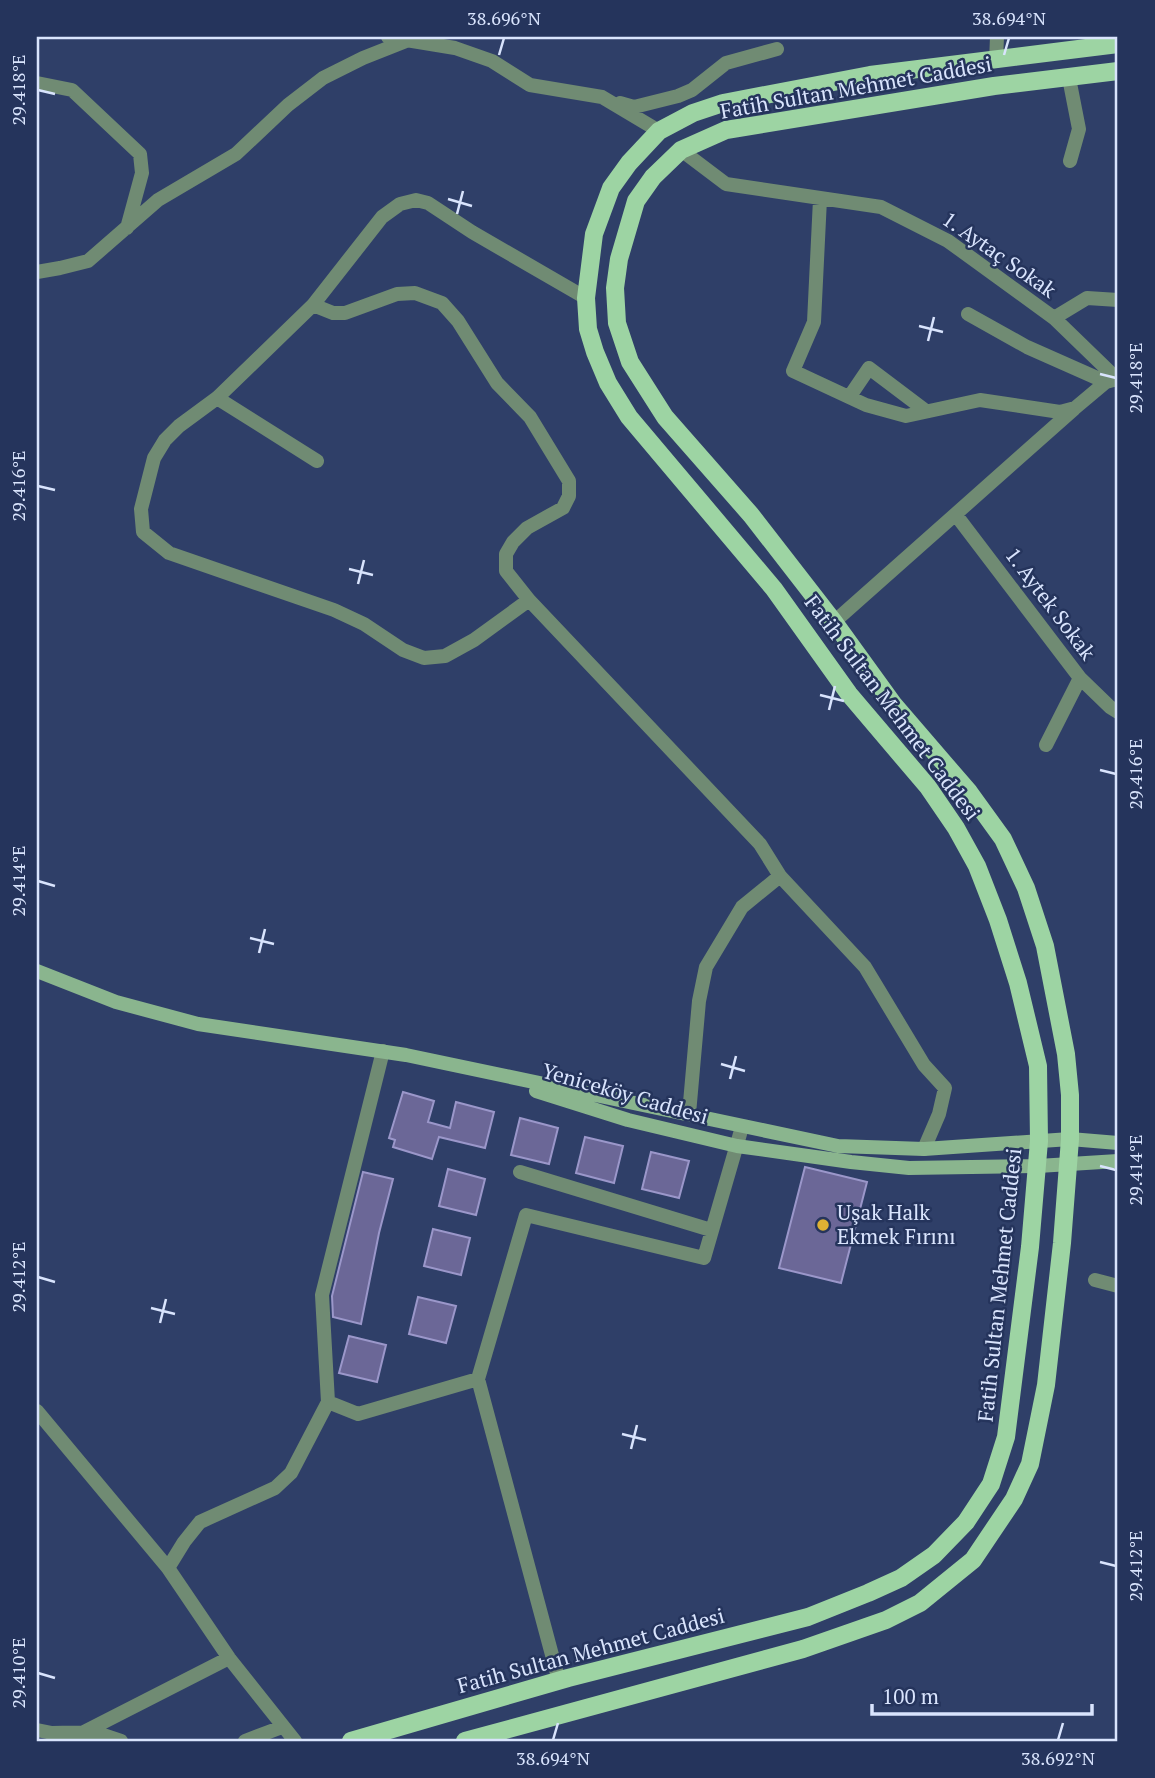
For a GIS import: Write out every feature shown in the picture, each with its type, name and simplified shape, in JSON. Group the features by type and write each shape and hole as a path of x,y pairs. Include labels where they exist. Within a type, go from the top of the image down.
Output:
{"main road":[{"name":"Fatih Sultan Mehmet Caddesi","path":"351,1741 559,1681 808,1617 901,1578 934,1555 966,1522 991,1484 1006,1437 1030,1247 1039,1141 1038,1066 1018,983 998,920 977,866 956,828 928,787 849,694 774,589 629,417 608,383 595,352 588,329 586,298 594,234 611,188 629,163 659,131 692,113 723,103 870,75 1118,44"},
{"name":"Fatih Sultan Mehmet Caddesi","path":"465,1741 803,1649 886,1620 920,1603 973,1560 997,1528 1030,1464 1046,1385 1062,1243 1070,1139 1070,1095 1066,1054 1045,946 1026,888 1003,839 969,792 894,705 751,515 665,416 630,362 617,323 615,288 619,259 636,201 653,177 681,150 726,130 994,86 1118,71"},
{"path":"659,131 681,150"}],"street":[{"path":"388,37 455,48 492,61 530,85 602,97 634,107 663,101 692,90 726,63 776,49"},
{"path":"996,61 997,37"},
{"path":"37,272 88,261 158,200 236,154 323,78 406,41"},
{"path":"1069,78 1079,129 1070,160"},
{"path":"37,83 72,90 140,154 142,173 127,228"},
{"path":"602,97 659,131"},
{"name":"1. Aytaç Sokak","path":"681,150 726,184 881,207 948,241 1054,318 1114,380"},
{"path":"820,199 814,322 793,372 866,405 906,416 980,400 1060,412 1075,408"},
{"path":"530,600 464,646 444,656 424,658 403,650 364,624 334,610 169,554 143,532 141,509 154,458 165,440 217,398 313,305 382,217 400,204 416,200 428,203 472,232 586,298"},
{"path":"313,305 333,313 345,313 397,294 415,293 442,303 458,321 497,383 530,416 569,481 569,496 563,508 527,528 513,541 506,554 506,571 530,600 760,844 780,876 865,967 924,1065 945,1088 939,1114 924,1149"},
{"path":"1054,318 1087,298 1118,300"},
{"path":"968,314 1027,347 1114,380"},
{"path":"850,396 869,368 926,411"},
{"path":"834,622 1075,408 1114,380"},
{"path":"217,398 317,461"},
{"name":"1. Aytek Sokak","path":"956,515 1080,678 1118,712"},
{"path":"1046,746 1080,678"},
{"path":"689,1114 699,1001 706,967 742,907 780,876"},
{"path":"37,971 116,1002 198,1024 383,1051 519,1079"},
{"path":"167,1568 200,1522 275,1488 292,1473 328,1402 322,1295 383,1051"},
{"name":"Yeniceköy Caddesi","path":"519,1079 838,1146 924,1149 1070,1139 1118,1143"},
{"name":"Yeniceköy Caddesi","path":"519,1079 526,1088 628,1120 737,1146 909,1168 1038,1166 1118,1161"},
{"path":"559,1681 478,1379 526,1215 704,1258 742,1127"},
{"path":"520,1172 711,1230"},
{"path":"1096,1280 1118,1286"},
{"path":"328,1402 358,1415 478,1379"},
{"path":"37,1410 167,1568 229,1658 295,1741"},
{"path":"84,1732 229,1658"},
{"path":"245,1741 282,1727"},
{"path":"37,1730 94,1732 121,1741"}],"building":[{"path":"403,1092 434,1101 428,1122 450,1128 456,1102 494,1112 485,1148 439,1137 432,1159 393,1147 395,1140 389,1138"},
{"path":"520,1118 558,1128 549,1164 511,1155"},
{"path":"585,1137 623,1146 614,1183 576,1173"},
{"path":"651,1152 689,1161 679,1198 642,1189"},
{"name":"Uşak Halk Ekmek Fırını","path":"805,1167 867,1182 841,1283 779,1268"},
{"path":"448,1169 485,1179 476,1215 439,1206"},
{"path":"363,1172 393,1179 361,1324 333,1317 332,1296"},
{"path":"433,1229 470,1238 461,1275 424,1266"},
{"path":"418,1297 456,1306 446,1343 409,1334"},
{"path":"349,1336 386,1345 377,1382 339,1373"}],"place":[{"name":"Uşak Halk Ekmek Fırını","path":"823,1225"}]}
